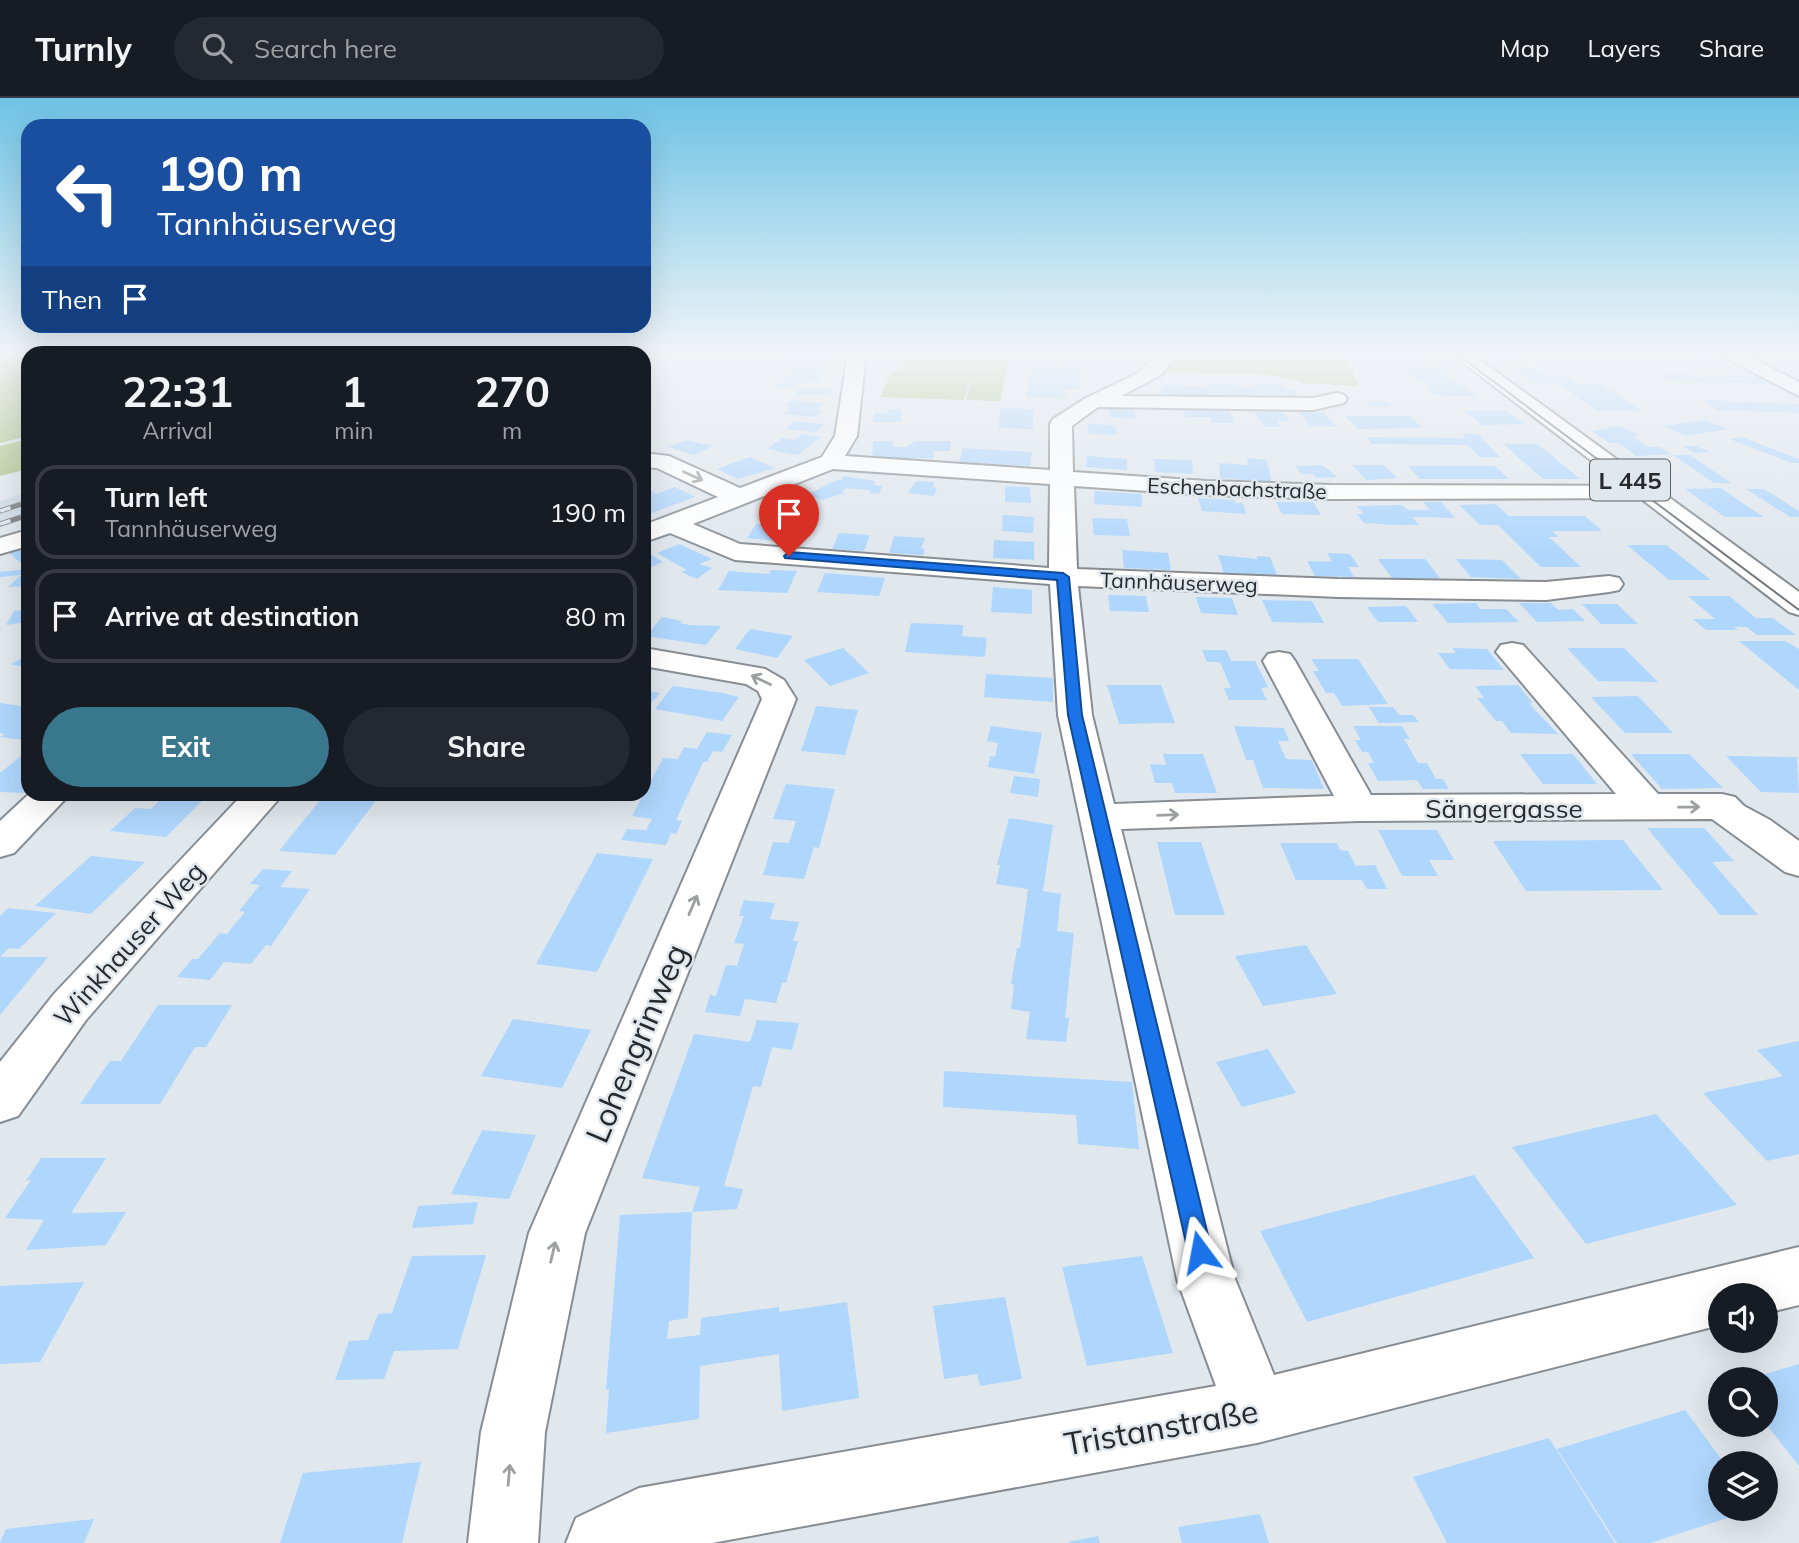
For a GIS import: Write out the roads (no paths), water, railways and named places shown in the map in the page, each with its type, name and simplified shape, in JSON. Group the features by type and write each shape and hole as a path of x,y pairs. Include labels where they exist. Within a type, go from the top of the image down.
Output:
{"street":[{"path":"651,531 830,462 846,436 848,421"},
{"path":"1066,421 1061,425 1060,478 1063,577 1075,715 1206,1279 1257,1411"},
{"name":"L 445","path":"1552,421 1799,606"},
{"path":"651,460 661,461 741,498"},
{"name":"Eschenbachstraße","path":"830,462 1207,488 1330,492 1646,491"},
{"name":"Tannhäuserweg","path":"671,524 734,552 1063,577 1338,588 1546,591 1609,584"},
{"path":"0,546 21,540"},
{"path":"1512,652 1649,808"},
{"name":"Lohengrinweg","path":"503,1543 513,1432 557,1233 779,699 775,689 767,681 754,676 651,658"},
{"path":"1279,661 1359,808"},
{"path":"0,843 45,801"},
{"name":"Winkhauser Weg","path":"0,1100 70,1007 259,801"},
{"name":"Sängergasse","path":"1100,817 1359,808 1722,806 1730,815 1756,829 1799,862"},
{"name":"Tristanstraße","path":"1770,1283 1799,1276"},
{"name":"Tristanstraße","path":"601,1543 639,1522 1257,1411 1708,1298"}],"tram line":[{"path":"1547,421 1799,610"}],"railway":[{"path":"0,511 21,504"},
{"path":"0,524 21,517"}]}
